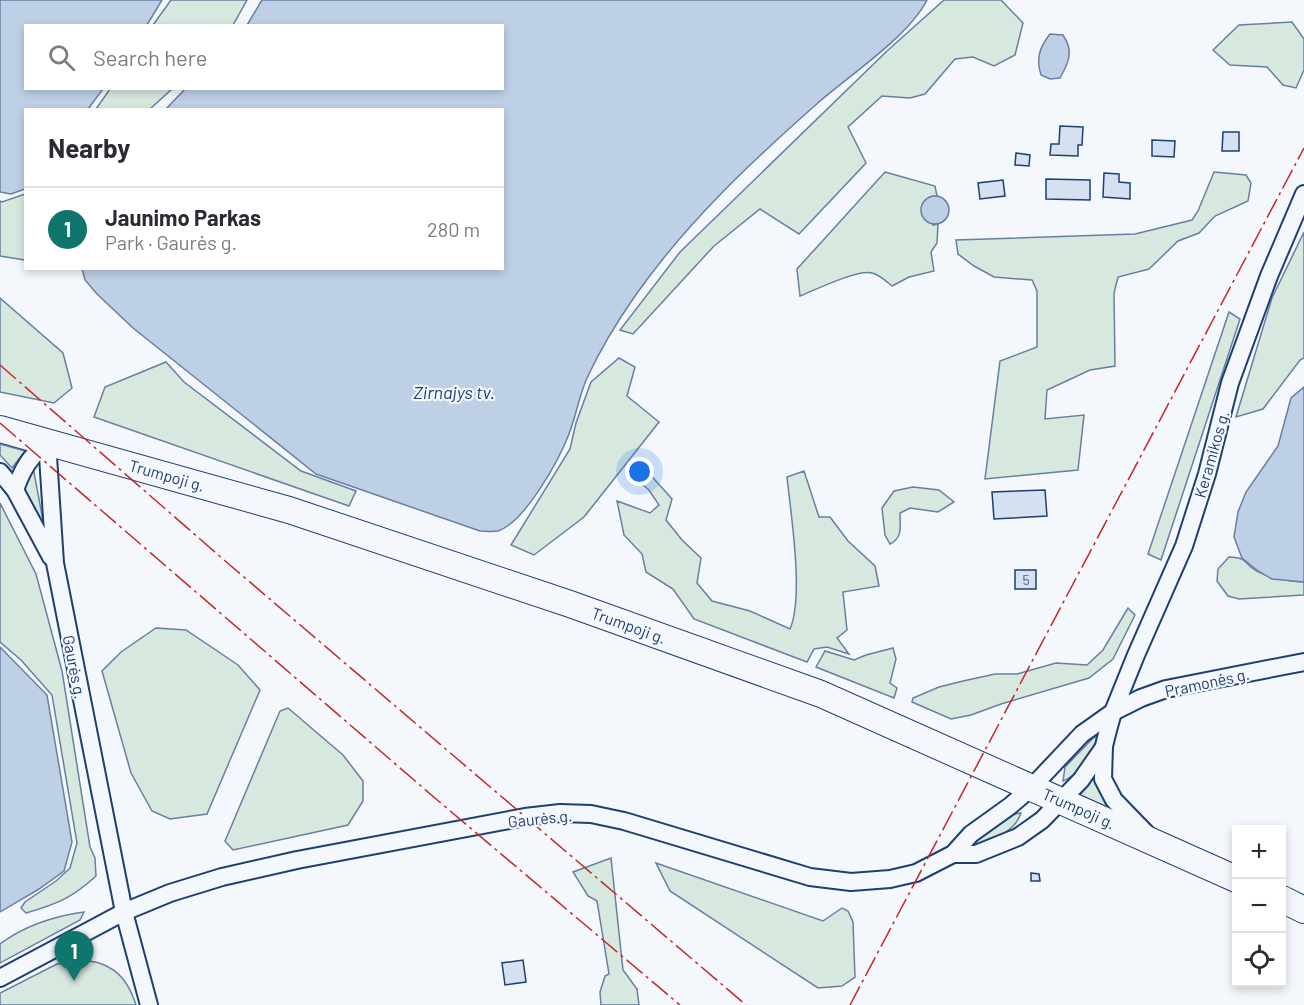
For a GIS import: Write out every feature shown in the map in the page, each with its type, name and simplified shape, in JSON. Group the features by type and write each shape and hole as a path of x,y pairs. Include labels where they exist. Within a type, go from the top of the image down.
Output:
{"main road":[{"name":"Trumpoji g.","path":"0,429 289,510 570,604 821,694 1232,877"},
{"path":"1286,901 1304,910"}],"street":[{"name":"Keramikos g.","path":"1113,712 1184,546 1207,474 1230,383 1269,276 1304,194"},
{"path":"15,490 22,470 30,458 48,441"},
{"name":"Gaurės g.","path":"48,441 55,564 124,912 149,1005"},
{"name":"Gaurės g.","path":"0,472 15,490 55,564"},
{"name":"Pramonės g.","path":"1032,787 1083,734 1113,712 1141,698 1166,689 1304,662"},
{"path":"1113,712 1104,746 1103,778 1114,800 1156,844"},
{"path":"1062,801 1081,780 1104,746"},
{"name":"Gaurės g.","path":"0,978 124,912 170,893 222,877 525,817 560,813 591,814 624,821 810,877 850,882 890,879 916,873 953,854 970,834 1010,806 1032,787"},
{"name":"Gaurės g.","path":"953,854 976,854 1018,837 1042,820 1062,801"}],"shaded area":[{"path":"171,0 247,0 234,24 154,24"},
{"path":"944,0 1001,0 1023,23 1015,55 994,66 973,57 955,59 925,94 910,98 882,96 848,127 866,163 799,234 760,209 714,246 633,334 620,330 680,252 887,51"},
{"path":"1292,22 1304,39 1304,70 1296,88 1283,85 1267,67 1230,65 1213,50 1239,25"},
{"path":"109,90 171,90 151,108 97,108"},
{"path":"885,172 935,186 937,196 930,197 933,225 938,224 937,243 931,252 934,271 909,277 892,286 875,274 857,274 800,296 797,269"},
{"path":"1214,172 1246,175 1251,183 1248,201 1215,216 1199,233 1178,241 1149,269 1118,277 1114,293 1115,366 1090,370 1047,390 1045,419 1084,415 1078,470 985,479 1000,361 1037,347 1037,291 1032,280 994,277 974,266 958,254 956,240 1135,234 1192,220"},
{"path":"24,194 24,260 0,256 0,201"},
{"path":"1304,232 1304,358 1300,360 1263,409 1236,417 1272,298"},
{"path":"0,298 63,353 72,388 54,403 0,392"},
{"path":"1229,312 1240,319 1161,560 1148,554"},
{"path":"619,358 635,367 627,396 659,422 584,517 534,555 511,545 570,449 576,423 591,382"},
{"path":"166,362 184,382 301,471 356,491 349,506 94,417 105,387"},
{"path":"0,444 25,451 12,468 0,455"},
{"path":"33,467 47,542 24,488"},
{"path":"647,471 672,499 666,520 701,558 697,583 712,601 750,611 790,629 794,615 796,577 787,477 804,471 819,517 830,517 848,541 875,566 879,586 843,592 847,630 837,638 849,654 827,647 814,649 807,662 694,619 673,589 646,572 642,554 624,535 617,501 650,513 659,505 649,490 637,480"},
{"path":"913,487 939,490 954,502 938,512 910,508 900,513 899,535 890,544 885,535 882,508 894,491"},
{"path":"0,503 36,574 62,671 90,847 95,858 96,876 87,884 64,899 26,913 21,908 25,902 56,881 70,868 77,843 52,695 21,660 0,642"},
{"path":"1229,557 1243,560 1252,568 1267,575 1304,582 1304,595 1239,599 1228,596 1217,581 1218,569"},
{"path":"1128,608 1135,615 1113,659 1089,678 971,715 951,719 912,702 913,698 939,687 995,674 1017,674 1056,663 1087,665 1103,650"},
{"path":"156,628 186,630 238,665 260,690 207,814 170,819 152,811 131,773 102,671 121,652"},
{"path":"893,648 896,659 890,683 897,688 894,698 816,667 825,651 854,660"},
{"path":"288,708 343,755 363,781 363,801 348,825 233,850 225,841 280,711"},
{"path":"1094,737 1097,739 1095,745 1084,764 1063,781 1065,767"},
{"path":"1094,774 1107,808 1080,795"},
{"path":"1021,813 1018,820 1007,831 973,847 970,846 1015,814"},
{"path":"611,858 623,970 637,989 639,1005 601,1005 600,992 605,976 609,974 597,901 588,896 573,872"},
{"path":"656,863 823,921 842,908 848,911 853,922 855,977 842,986 818,988 670,891"},
{"path":"84,912 80,920 0,963 0,944 9,938 40,923"},
{"path":"74,960 96,962 114,970 127,984 136,1005 0,1005 0,993 57,964"}],"water":[{"path":"0,0 162,0 148,24 24,24 24,90 102,90 89,108 24,108 24,189 11,194 0,192"},
{"name":"Zirnajys tv.","path":"262,0 927,0 918,14 893,41 769,147 676,243 635,296 603,347 584,385 564,445 540,489 519,516 498,531 480,531 316,474 133,328 85,280 82,270 504,270 504,108 167,108 184,90 504,90 504,24 248,24"},
{"path":"1050,34 1063,35 1068,46 1068,62 1060,78 1050,79 1041,75 1040,54"},
{"path":"935,196 945,200 949,210 945,220 935,224 925,220 921,210 925,200"},
{"path":"1304,387 1304,582 1272,579 1258,571 1242,558 1234,537 1238,512 1246,492 1278,446 1291,398"},
{"path":"0,647 47,695 72,842 64,871 0,912"}],"building":[{"path":"1060,126 1083,127 1082,145 1078,145 1078,156 1050,155 1051,144 1059,144"},
{"path":"1223,132 1239,132 1239,151 1222,151"},
{"path":"1152,140 1175,141 1174,157 1152,156"},
{"path":"1016,153 1030,155 1029,166 1015,165"},
{"path":"1104,173 1119,174 1119,182 1130,183 1130,199 1103,197"},
{"path":"1046,179 1090,180 1090,200 1046,199"},
{"path":"1003,180 1005,196 980,199 978,183"},
{"path":"1045,490 1047,516 994,519 992,492"},
{"path":"1015,570 1036,570 1036,589 1015,589"},
{"path":"1031,873 1039,874 1040,881 1031,881"},
{"path":"523,960 526,982 505,985 502,963"}],"power":[{"path":"850,1005 1304,148"},
{"path":"0,365 231,566 746,1005"},
{"path":"0,423 436,799 680,1005"}],"place":[{"name":"Jaunimo Parkas","path":"74,981"}]}
